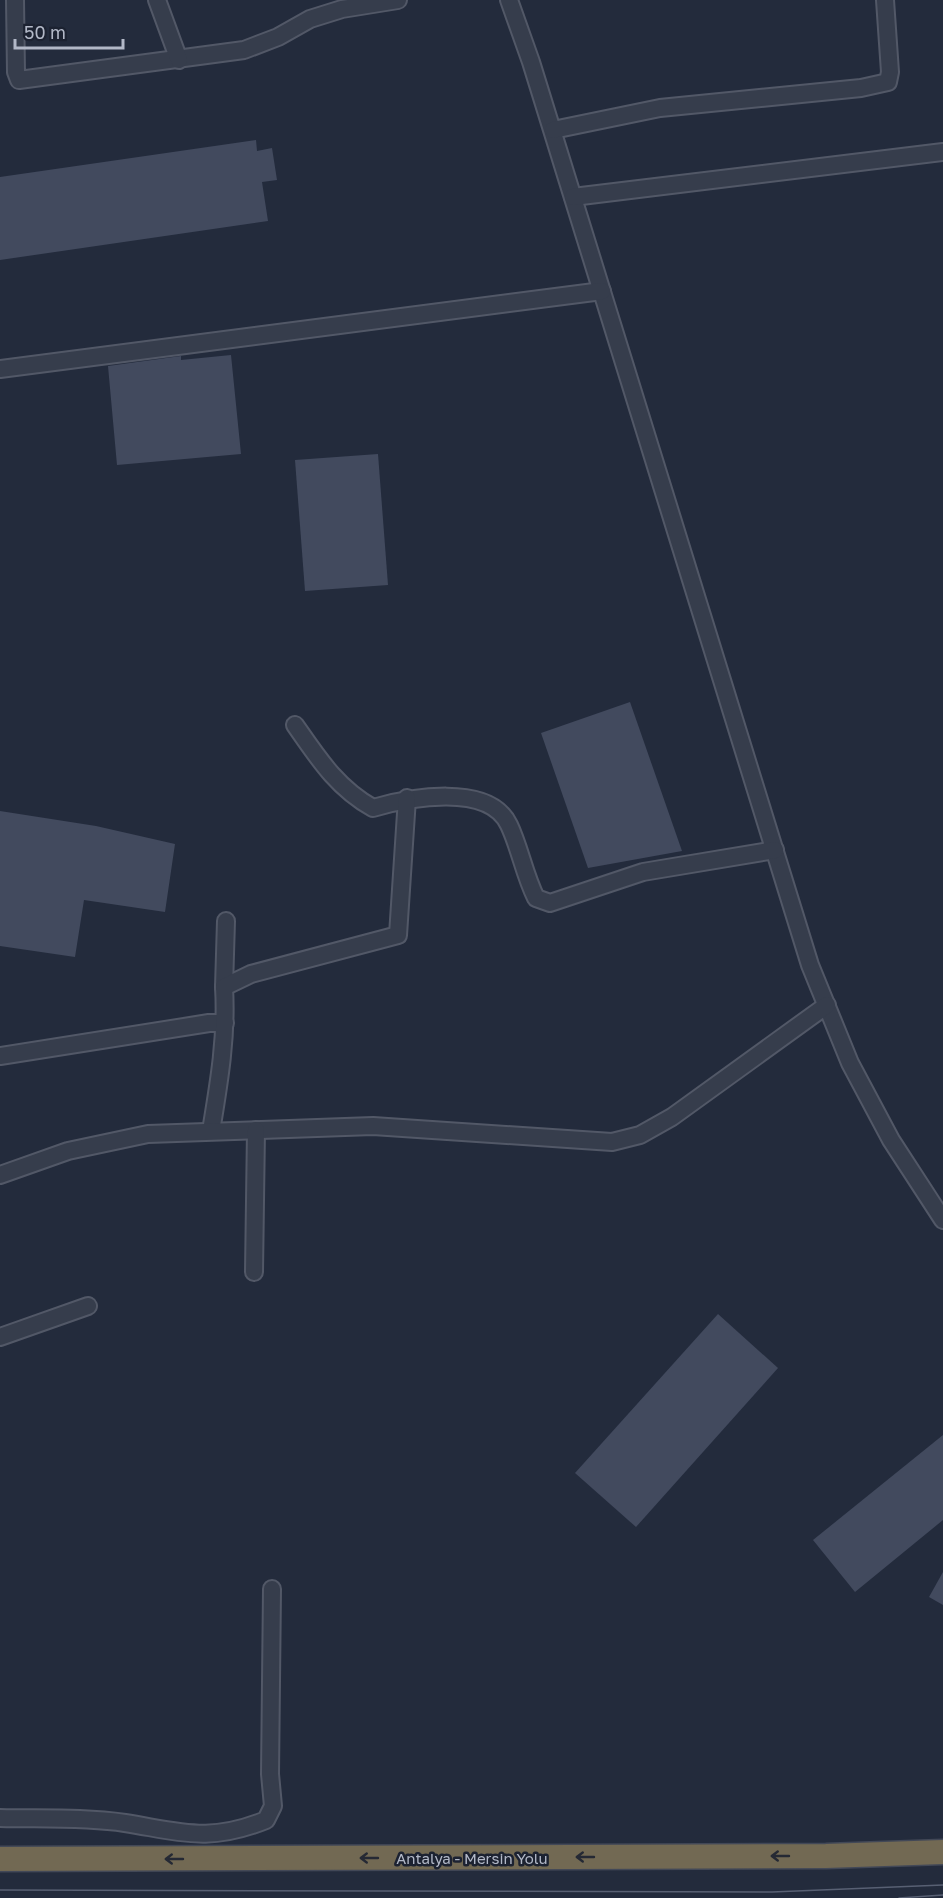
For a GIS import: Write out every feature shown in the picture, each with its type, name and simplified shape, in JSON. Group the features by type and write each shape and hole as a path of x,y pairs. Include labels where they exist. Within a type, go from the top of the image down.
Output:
{"highway":[{"path":"826,1856 943,1838"},
{"name":"Antalya - Mersin Yolu","path":"0,1859 826,1856 943,1852"}],"street":[{"path":"15,0 16,72 19,80 244,50 278,37 310,19 342,9 398,0"},
{"path":"157,0 179,60"},
{"path":"508,0 553,130 810,965 850,1063 891,1140 943,1220"},
{"path":"553,130 660,108 861,88 888,82 890,72 885,0"},
{"path":"573,196 943,152"},
{"path":"0,369 602,291"},
{"path":"295,725 332,777 354,798 373,808 407,798 464,797 494,806 509,823 525,876 537,898 549,903 643,872 775,850"},
{"path":"224,987 251,974 398,935 407,798"},
{"path":"211,1131 225,1023 226,921"},
{"path":"0,1175 68,1151 148,1134 373,1126 612,1142 640,1135 672,1117 826,1005"},
{"path":"0,1056 115,1036 209,1023 225,1023"},
{"path":"254,1272 256,1130"},
{"path":"0,1337 88,1306"},
{"path":"0,1818 125,1823 194,1835 241,1830 266,1820 273,1806 270,1774 272,1589"}],"building":[{"path":"256,140 257,151 272,148 277,180 262,182 268,221 0,260 0,177"},
{"path":"231,355 241,454 117,465 108,366 181,356 181,360"},
{"path":"378,454 388,585 305,591 295,460"},
{"path":"630,702 682,851 588,868 541,733"},
{"path":"0,811 96,826 175,844 165,912 84,900 75,957 0,946"},
{"path":"718,1314 778,1368 636,1527 575,1473"},
{"path":"943,1435 943,1520 855,1592 813,1540"},
{"path":"943,1572 943,1605 929,1597"}],"tram line":[{"path":"0,1890 772,1892 943,1885"},
{"path":"899,1898 943,1895"}]}
